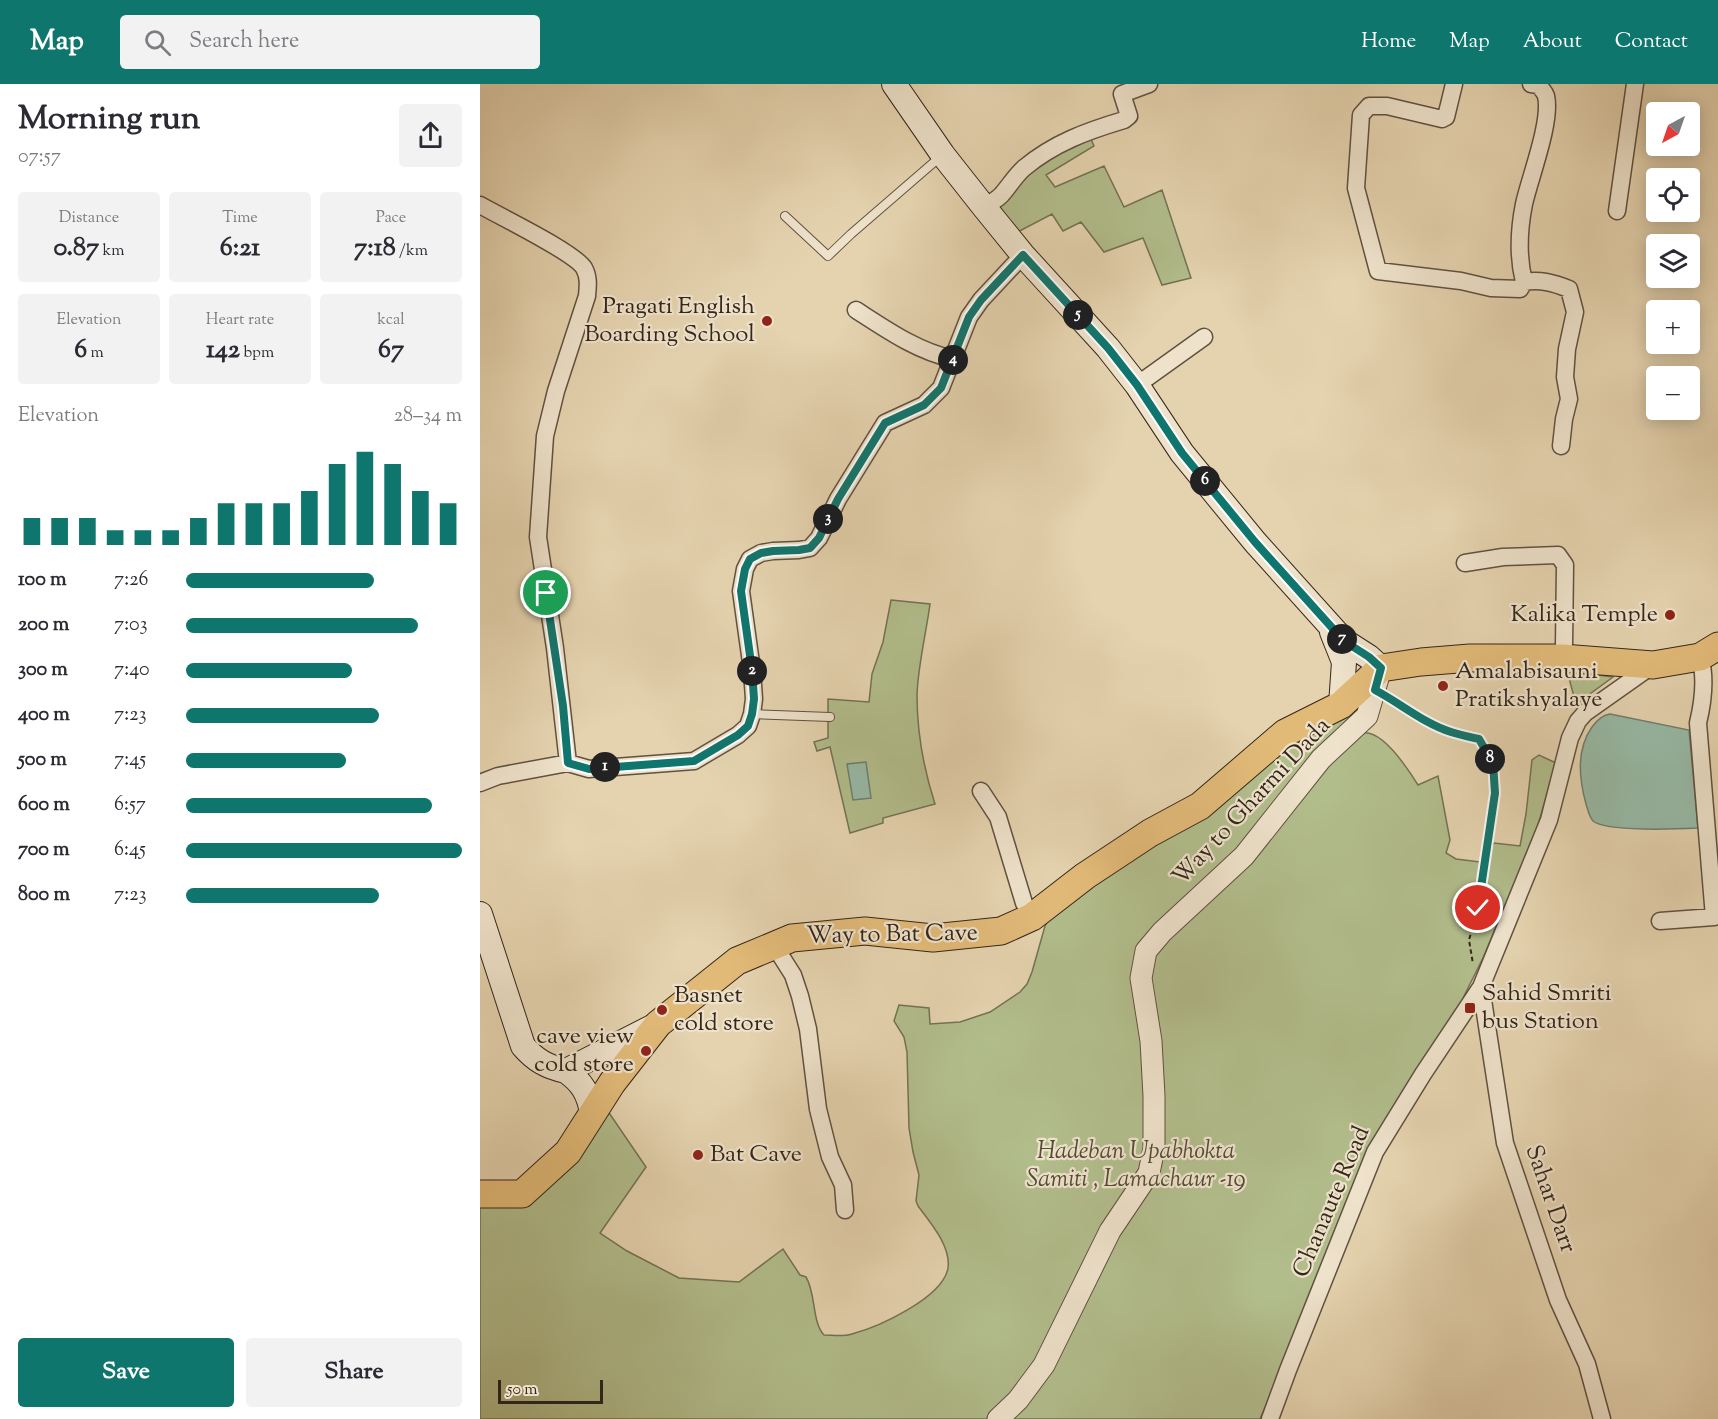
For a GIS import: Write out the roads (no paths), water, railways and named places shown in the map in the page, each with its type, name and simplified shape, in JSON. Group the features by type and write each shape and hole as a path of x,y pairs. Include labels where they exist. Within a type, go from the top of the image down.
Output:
{"main road":[{"path":"894,84 943,155 984,207 1023,255 1108,348 1137,385 1182,453 1330,627 1344,641 1369,657 1378,679 1421,662 1470,658 1562,658 1653,665 1709,651"},
{"path":"1330,627 1344,662 1341,705"},
{"name":"Way to Bat Cave","path":"566,1071 658,1024 737,961 792,938 865,931 933,938 1001,931 1032,917 1085,876 1150,833 1200,806 1286,733 1341,705 1378,679"},
{"path":"480,914 523,1046 536,1060 566,1071 575,1077 590,1098 592,1113"},
{"path":"480,1194 522,1194 568,1152 612,1083 658,1024"}],"street":[{"path":"984,207 1003,194 1023,169 1042,154 1078,134 1124,120 1129,116 1122,94 1149,84"},
{"path":"1454,84 1446,117 1387,106 1369,106 1361,115 1356,188 1378,271 1461,281 1491,288 1520,289 1524,282 1521,271 1520,240 1524,207 1545,122 1546,96 1538,85 1531,84"},
{"path":"1617,211 1635,84"},
{"path":"480,205 566,252 584,269 588,280 587,296 556,391 546,436 538,537 555,648 568,763"},
{"path":"480,783 498,776 568,763 589,769 694,761 738,735 748,726 754,699 741,591 745,569 750,559 761,553 810,548 819,538 838,499 885,423 924,405 934,397 941,388 969,317 981,300 1023,255"},
{"path":"1524,282 1533,280 1569,289 1573,301 1575,312 1567,349 1565,378 1569,399 1561,446"},
{"path":"856,310 909,344 938,356 953,359"},
{"path":"1137,385 1204,337"},
{"path":"1465,563 1503,557 1558,555 1565,565 1562,658"},
{"path":"1660,921 1714,917 1698,723 1704,669 1709,651"},
{"name":"Chanaute Road","path":"1270,1419 1375,1152 1481,987 1549,820 1570,738 1578,721 1585,713 1653,665"},
{"name":"Way to Gharmi Dada","path":"998,1419 1018,1400 1044,1365 1110,1231 1149,1173 1154,1148 1154,1096 1151,1041 1142,978 1146,951 1162,932 1244,856 1321,759 1367,716 1378,679"},
{"path":"981,791 998,818 1024,903 1032,917"},
{"path":"774,945 793,975 800,996 808,1029 819,1109 830,1157 843,1185 845,1210"},
{"name":"Sahar Darr","path":"1481,987 1505,1143 1558,1300 1587,1364 1602,1419"}],"lane":[{"path":"785,216 828,256 943,155"},
{"path":"752,714 830,717"}],"place":[{"name":"Pragati English Boarding School","path":"767,321"},
{"name":"Kalika Temple","path":"1670,615"},
{"name":"Amalabisauni Pratikshyalaye","path":"1443,686"},
{"name":"Sahid Smriti bus Station","path":"1470,1008"},
{"name":"Basnet cold store","path":"662,1010"},
{"name":"cave view cold store","path":"646,1051"},
{"name":"Bat Cave","path":"698,1155"}],"park label":[{"name":"Hadeban Upabhokta Samiti , Lamachaur -19","path":"1136,1166"}]}
